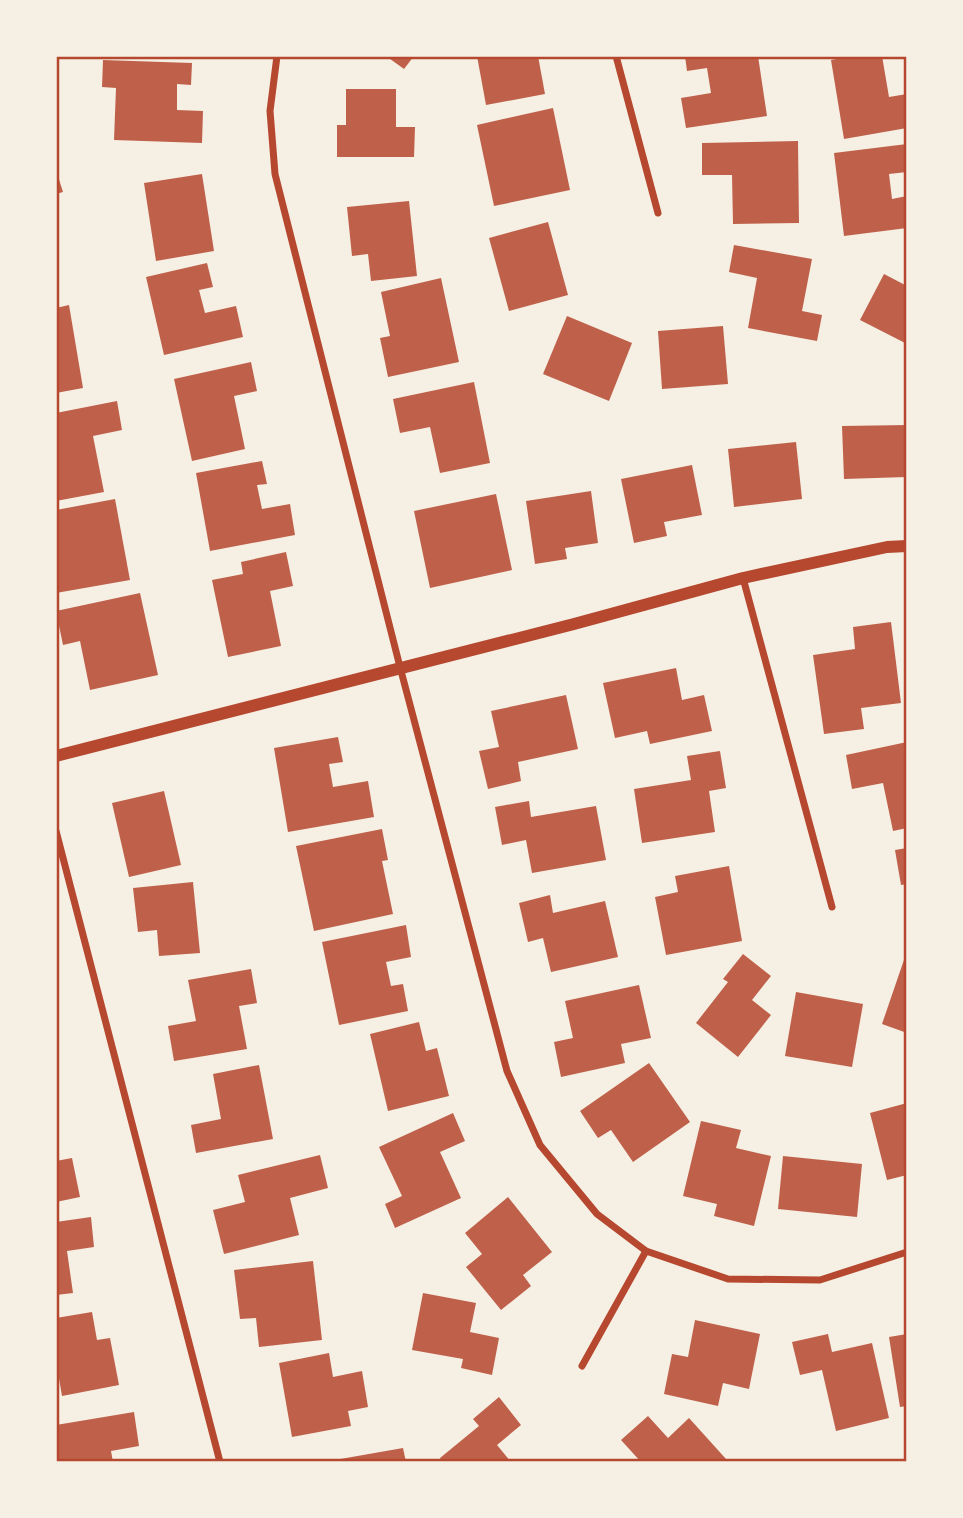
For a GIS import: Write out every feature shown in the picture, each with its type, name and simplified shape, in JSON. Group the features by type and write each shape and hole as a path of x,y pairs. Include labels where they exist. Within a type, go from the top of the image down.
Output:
{"street":[{"path":"276,56 270,111 275,174 400,667 507,1071 540,1145 597,1214 646,1251 729,1279 820,1280 907,1252"},
{"path":"616,56 657,213"},
{"path":"56,756 574,624 743,578 887,547 907,546"},
{"path":"743,578 832,907"},
{"path":"56,831 220,1462"},
{"path":"582,1366 646,1251"}],"building":[{"path":"386,56 414,56 404,69"},
{"path":"477,56 538,56 545,94 486,105"},
{"path":"685,56 758,56 767,116 686,128 681,98 711,93 707,68 687,71"},
{"path":"853,56 882,56 889,97 907,94 907,128 844,139 831,60"},
{"path":"103,60 192,63 191,85 177,84 177,110 203,111 202,143 114,140 116,88 102,87"},
{"path":"346,89 396,89 396,127 415,127 414,157 337,157 337,125 346,125"},
{"path":"553,108 570,190 494,206 477,125"},
{"path":"798,141 799,223 733,224 732,175 702,175 702,143"},
{"path":"907,144 907,172 889,174 892,199 907,196 907,228 844,236 834,153"},
{"path":"56,170 63,192 56,194"},
{"path":"202,174 214,251 156,261 144,183"},
{"path":"409,201 417,276 371,281 368,254 352,256 347,207"},
{"path":"548,222 568,295 509,311 489,238"},
{"path":"734,245 812,259 802,311 822,315 817,341 748,328 757,278 729,272"},
{"path":"207,263 213,287 199,290 205,313 236,306 243,337 164,355 146,277"},
{"path":"884,274 907,286 907,344 860,320"},
{"path":"441,278 459,362 388,377 380,338 390,336 381,292"},
{"path":"69,305 83,388 56,393 56,308"},
{"path":"567,316 632,343 609,401 543,374"},
{"path":"723,326 728,384 662,389 658,331"},
{"path":"251,362 257,391 234,396 245,449 192,461 174,379"},
{"path":"474,382 490,463 440,473 430,427 400,433 393,399"},
{"path":"117,401 122,430 93,436 104,492 56,501 56,413"},
{"path":"907,425 907,477 844,479 842,426"},
{"path":"796,442 802,499 734,507 728,449"},
{"path":"262,461 267,484 257,485 262,509 290,504 295,535 210,551 196,473"},
{"path":"692,465 702,515 664,522 667,536 634,543 621,479"},
{"path":"591,491 598,543 565,548 567,559 535,564 526,501"},
{"path":"496,494 512,570 430,588 414,511"},
{"path":"115,499 130,580 56,593 56,510"},
{"path":"286,552 293,586 270,591 281,646 228,657 212,580 243,574 241,562"},
{"path":"140,593 158,675 90,690 80,641 63,645 56,611"},
{"path":"891,622 901,703 861,708 864,729 824,734 813,655 855,649 853,627"},
{"path":"676,668 682,700 704,695 712,731 650,744 647,731 615,738 603,683"},
{"path":"566,695 578,749 518,762 521,781 488,789 479,751 499,747 491,711"},
{"path":"338,737 343,762 329,764 333,787 368,781 374,817 288,832 274,748"},
{"path":"907,742 907,828 893,831 883,783 852,789 846,755"},
{"path":"720,751 726,788 709,791 715,832 642,843 634,789 691,780 687,756"},
{"path":"164,791 181,865 129,877 112,803"},
{"path":"529,801 531,817 596,806 606,860 532,873 526,840 502,845 495,807"},
{"path":"382,829 388,860 382,861 393,914 314,931 296,846"},
{"path":"907,848 907,884 901,885 895,850"},
{"path":"729,866 742,941 666,955 655,897 678,892 675,876"},
{"path":"193,882 200,953 159,956 157,930 138,932 133,888"},
{"path":"550,895 553,913 605,901 618,957 551,972 543,938 528,942 519,903"},
{"path":"406,925 411,957 386,962 391,986 403,984 408,1011 339,1025 322,942"},
{"path":"907,951 907,1033 882,1024"},
{"path":"743,954 771,976 752,1000 771,1015 738,1057 696,1023 728,982 723,979"},
{"path":"251,969 257,1003 239,1006 247,1049 174,1061 168,1026 196,1021 188,980"},
{"path":"639,985 651,1038 621,1044 625,1063 561,1077 554,1042 573,1038 565,1001"},
{"path":"796,992 863,1004 852,1067 785,1056"},
{"path":"419,1022 426,1051 437,1048 449,1096 388,1111 370,1034"},
{"path":"649,1063 690,1122 633,1162 611,1130 598,1138 580,1111"},
{"path":"259,1065 273,1139 196,1153 191,1125 221,1119 213,1074"},
{"path":"907,1103 907,1175 887,1180 870,1113"},
{"path":"453,1113 465,1141 440,1152 461,1198 395,1228 385,1204 402,1196 379,1147"},
{"path":"701,1121 741,1130 736,1148 771,1156 754,1226 714,1216 717,1204 683,1196"},
{"path":"320,1155 328,1188 290,1198 299,1235 224,1254 213,1210 245,1202 238,1175"},
{"path":"783,1156 862,1164 857,1217 778,1209"},
{"path":"72,1158 80,1197 56,1202 56,1161"},
{"path":"508,1197 552,1252 523,1275 531,1286 501,1310 466,1267 482,1254 465,1233"},
{"path":"91,1217 94,1247 67,1251 73,1293 56,1295 56,1222"},
{"path":"313,1261 322,1340 259,1347 256,1318 240,1319 234,1270"},
{"path":"423,1293 476,1303 470,1332 499,1338 492,1375 461,1368 463,1359 412,1350"},
{"path":"92,1312 97,1340 110,1338 119,1385 62,1396 56,1361 56,1318"},
{"path":"695,1320 760,1334 749,1389 723,1383 718,1406 664,1394 672,1354 688,1357"},
{"path":"828,1334 832,1352 872,1343 889,1418 836,1431 822,1370 800,1375 792,1342"},
{"path":"907,1334 907,1406 900,1407 889,1337"},
{"path":"329,1353 333,1377 362,1371 368,1407 348,1411 351,1426 292,1437 279,1363"},
{"path":"499,1397 521,1425 497,1445 511,1462 442,1462 440,1458 479,1426 473,1419"},
{"path":"134,1412 139,1446 111,1451 113,1462 56,1462 56,1425"},
{"path":"648,1416 668,1438 689,1418 726,1459 723,1462 641,1462 621,1440"},
{"path":"403,1448 406,1462 329,1462 329,1461"}]}
